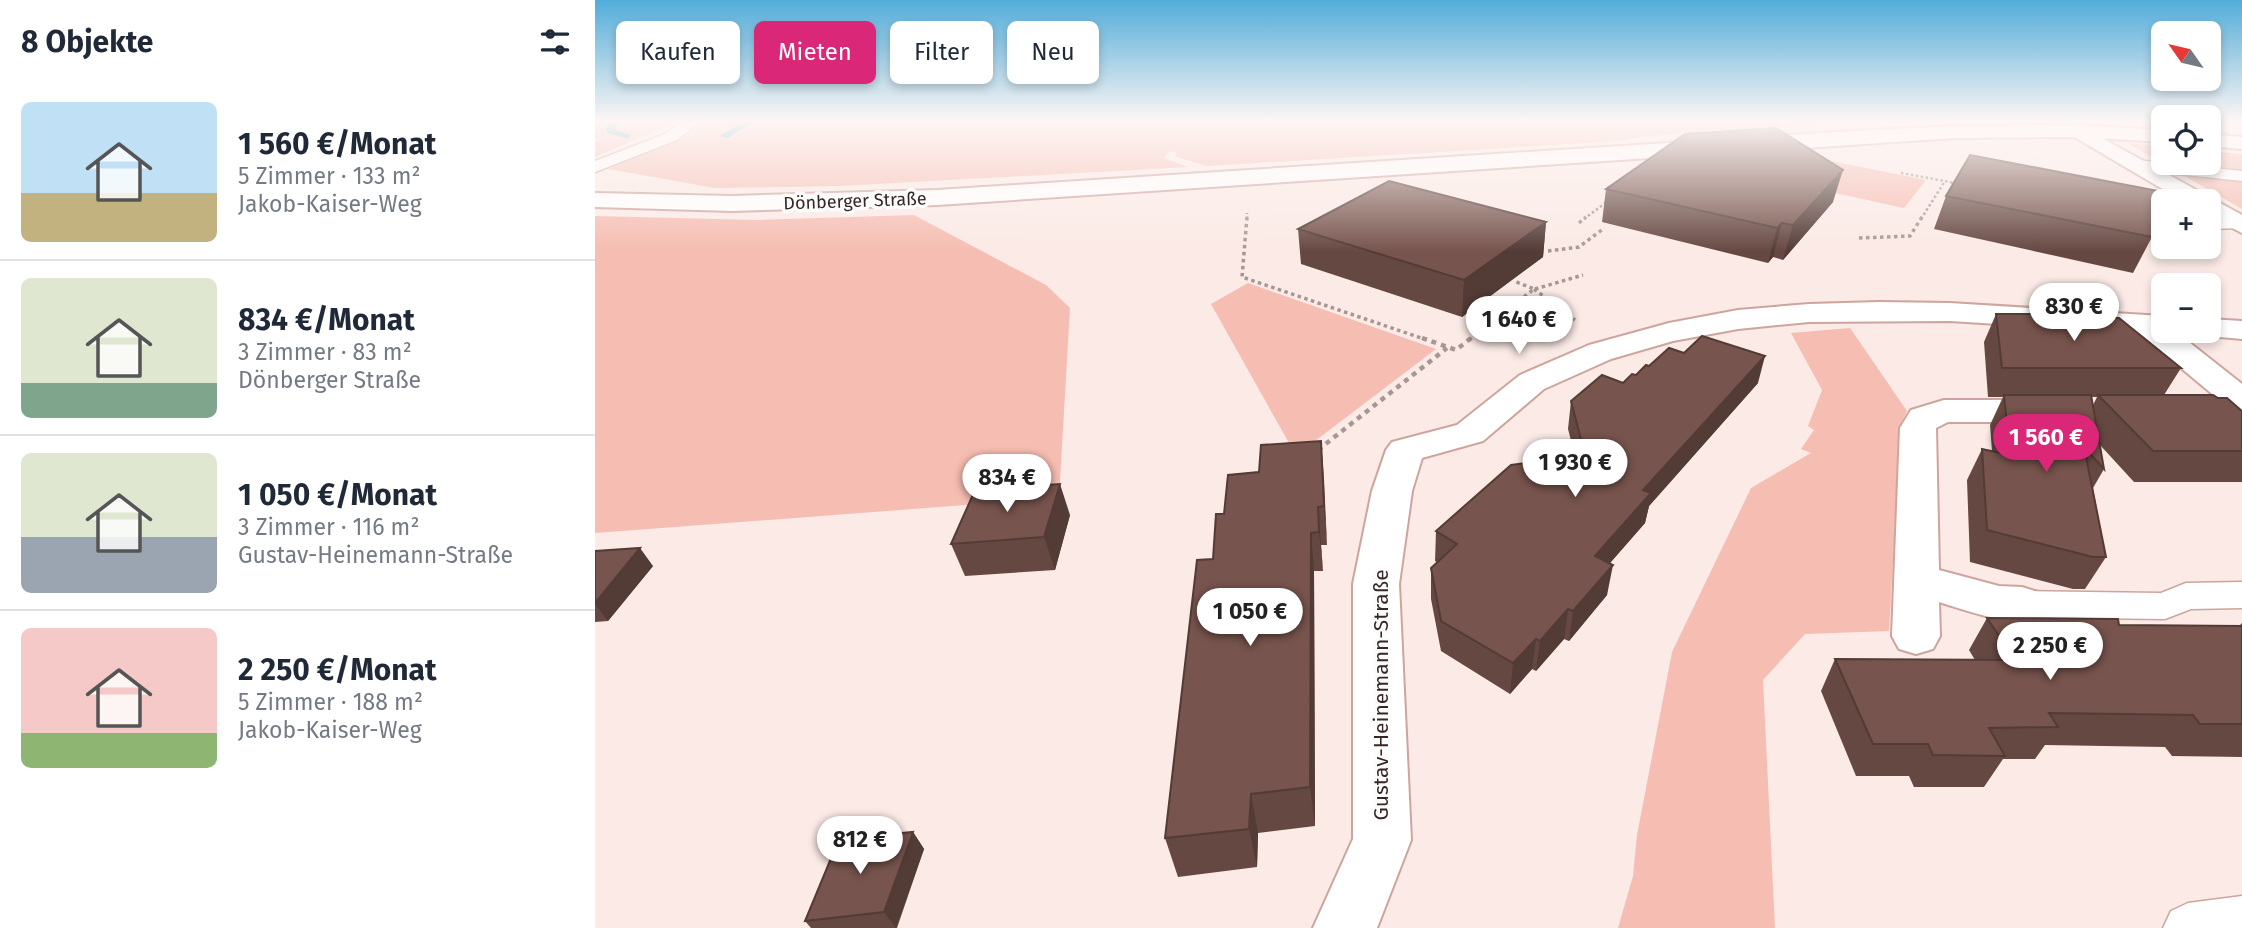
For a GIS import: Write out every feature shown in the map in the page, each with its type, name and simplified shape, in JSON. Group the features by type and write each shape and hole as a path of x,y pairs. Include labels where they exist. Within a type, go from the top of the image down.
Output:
{"street":[{"name":"Dönberger Straße","path":"595,200 683,205 811,204 969,197 1440,165"},
{"path":"2137,165 2179,189"},
{"path":"2221,213 2241,224"},
{"name":"Gustav-Heinemann-Straße","path":"1345,928 1382,839 1376,584 1392,491 1405,450 1475,431 1523,388 1555,370 1602,352 1667,333 1723,323 1790,314 1923,310 2151,325"},
{"path":"2221,329 2242,330"},
{"path":"2176,343 2236,396 2242,405"},
{"path":"1916,636 1919,580 1918,428 1924,418 1944,411 2079,411"},
{"path":"2201,411 2242,416"},
{"path":"1919,580 1999,603 2022,604"}],"lane":[{"path":"2139,165 2242,176"},
{"path":"2221,223 2241,224"},
{"path":"2022,604 2165,606 2186,596 2242,595"},
{"path":"2188,928 2242,920"}],"path":[{"path":"1859,238 1910,236 1945,181 1965,185"},
{"path":"1579,223 1611,199"},
{"path":"1248,200 1242,277 1456,350 1534,289 1583,275"},
{"path":"1548,251 1579,247 1603,229"},
{"path":"1514,281 1534,289 1585,328"},
{"path":"1318,450 1448,347"}],"shaded area":[{"path":"617,165 1188,167 840,186 715,188 608,169"},
{"path":"1805,165 1853,165 1926,180 1904,208 1780,181"},
{"path":"2221,165 2242,165 2242,209 2221,197 2221,189 2207,189 2183,175 2221,175"},
{"path":"914,215 1046,285 1070,308 1059,498 595,533 595,216 758,220"},
{"path":"1248,283 1436,349 1315,441 1289,443 1211,304"},
{"path":"1850,328 1907,411 1901,423 1889,631 1805,634 1763,680 1775,928 1618,928 1633,876 1637,835 1672,652 1751,488 1811,453 1801,449 1814,430 1808,426 1822,390 1791,333"}],"building":[{"path":"1640,165 1836,165 1843,170 1793,225 1782,223 1777,228 1606,189"},
{"path":"1964,165 2024,165 2151,190 2151,237 1946,196"},
{"path":"1389,181 1546,222 1464,280 1298,229"},
{"path":"1996,314 2082,314 2085,317 2119,318 2181,368 2002,368"},
{"path":"1702,336 1765,356 1643,490 1651,493 1595,556 1613,565 1573,611 1568,609 1540,641 1536,639 1513,663 1441,621 1431,568 1457,544 1436,531 1511,465 1585,455 1571,401 1602,375 1623,383 1632,374 1636,375 1646,365 1649,366 1669,348 1684,353"},
{"path":"2004,395 2091,395 2104,469 2084,447 2106,557 2093,557 1987,530 1982,449 2010,455"},
{"path":"2098,395 2213,395 2227,398 2242,411 2242,451 2153,451"},
{"path":"1321,441 1324,506 1318,507 1319,532 1311,533 1310,787 1251,794 1249,829 1165,838 1197,560 1213,559 1216,514 1224,514 1228,475 1259,472 1261,445"},
{"path":"1060,484 1044,537 951,544 975,490"},
{"path":"640,548 595,603 595,551"},
{"path":"1987,618 2118,619 2119,625 2242,626 2242,724 2200,724 2193,715 2049,713 2058,727 1989,728 2005,756 1933,755 1928,744 1873,744 1835,659 2015,660"},
{"path":"913,832 884,912 805,921 839,839"}]}
